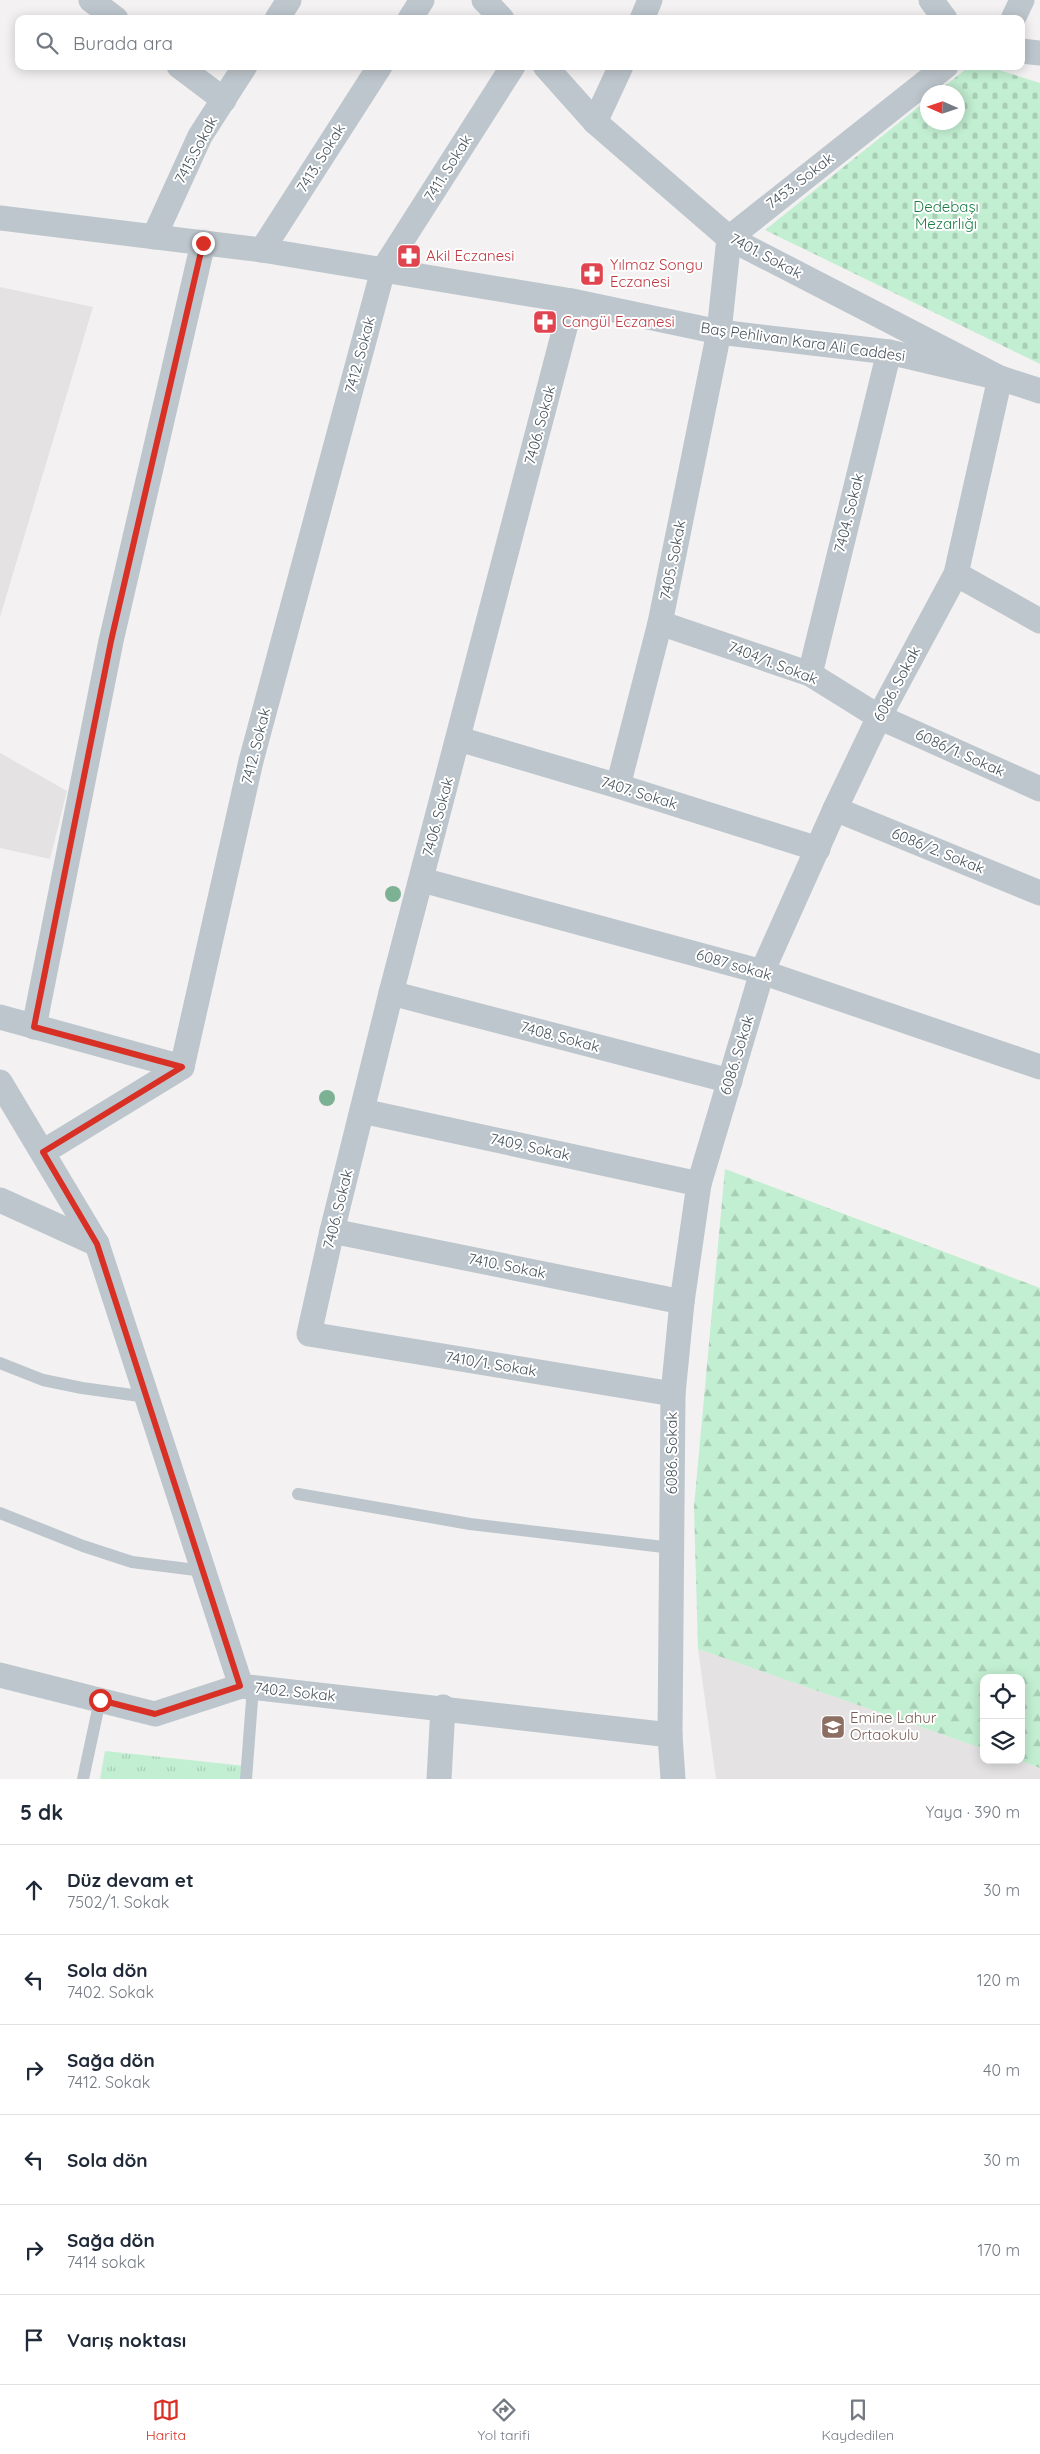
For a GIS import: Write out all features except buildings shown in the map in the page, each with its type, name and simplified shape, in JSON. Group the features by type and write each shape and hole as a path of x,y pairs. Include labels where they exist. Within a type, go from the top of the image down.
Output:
{"street":[{"path":"91,0 111,15"},
{"path":"280,15 290,0"},
{"path":"413,15 422,0"},
{"path":"644,15 650,0"},
{"path":"931,0 943,15"},
{"path":"1015,15 1022,0"},
{"path":"1025,52 1040,53"},
{"path":"184,70 224,100"},
{"name":"7415.Sokak","path":"154,237 200,136 243,70"},
{"name":"7413. Sokak","path":"262,250 377,70"},
{"name":"7411. Sokak","path":"383,270 509,70"},
{"name":"7401. Sokak","path":"549,70 596,122 729,238 1000,378"},
{"path":"596,122 619,70"},
{"name":"7453. Sokak","path":"729,238 941,70"},
{"name":"Baş Pehlivan Kara Ali Caddesi","path":"0,218 262,250 572,301 719,332 889,352 1000,378 1040,391"},
{"path":"719,332 729,238"},
{"path":"34,1027 111,641 203,243"},
{"name":"7412. Sokak","path":"182,1067 251,761 383,270"},
{"name":"7406. Sokak","path":"309,1334 332,1231 391,993 572,301"},
{"name":"7405. Sokak","path":"618,786 660,623 719,332"},
{"name":"7404. Sokak","path":"810,674 889,352"},
{"name":"6086. Sokak","path":"673,1779 670,1735 673,1394 682,1302 699,1184 762,972 835,809 879,717 956,574 1000,378"},
{"path":"956,574 1040,621"},
{"name":"7404/1. Sokak","path":"660,623 810,674 879,717"},
{"name":"6086/1. Sokak","path":"879,717 1040,789"},
{"name":"7407. Sokak","path":"458,739 618,786 818,850"},
{"name":"6086/2. Sokak","path":"835,809 1040,893"},
{"name":"6087 sokak","path":"422,880 762,972 1040,1067"},
{"name":"7408. Sokak","path":"391,993 730,1081"},
{"path":"0,1017 182,1067"},
{"path":"43,1152 182,1067"},
{"name":"7402. Sokak","path":"0,1082 97,1244 204,1571 247,1686 444,1707 670,1735"},
{"name":"7409. Sokak","path":"362,1111 699,1184"},
{"path":"0,1200 97,1244"},
{"name":"7410. Sokak","path":"332,1231 682,1302"},
{"name":"7410/1. Sokak","path":"309,1334 673,1394"},
{"path":"0,1675 155,1714 247,1686"},
{"path":"438,1779 444,1707"}],"lane":[{"path":"0,1363 43,1380 82,1388 147,1397"},
{"path":"298,1494 470,1524 672,1548"},
{"path":"0,1513 83,1546 132,1562 204,1571"},
{"path":"246,1779 247,1686"},
{"path":"83,1779 100,1700"}],"shaded area":[{"path":"0,287 93,307 0,617"},
{"path":"0,753 67,791 50,859 0,848"},
{"path":"698,1649 980,1748 980,1764 1025,1763 1040,1768 1040,1779 716,1779"}],"green space":[{"name":"Dedebaşı Mezarlığı","path":"965,70 999,70 1040,83 1040,364 765,230 920,106 920,130 965,130 965,85 946,85"},
{"path":"725,1169 1040,1288 1040,1768 1025,1763 1025,1674 980,1674 980,1748 698,1649 694,1507"},
{"path":"105,1751 245,1766 243,1779 100,1779"}],"place":[{"name":"Akil Eczanesi","path":"409,256"},
{"name":"Yılmaz Songu Eczanesi","path":"592,274"},
{"name":"Cangül Eczanesi","path":"545,322"},
{"name":"Emine Lahur Ortaokulu","path":"833,1727"}],"route":[{"path":"100,1700 155,1714 240,1686 97,1244 43,1152 182,1067 34,1027 111,641 203,243"}]}
